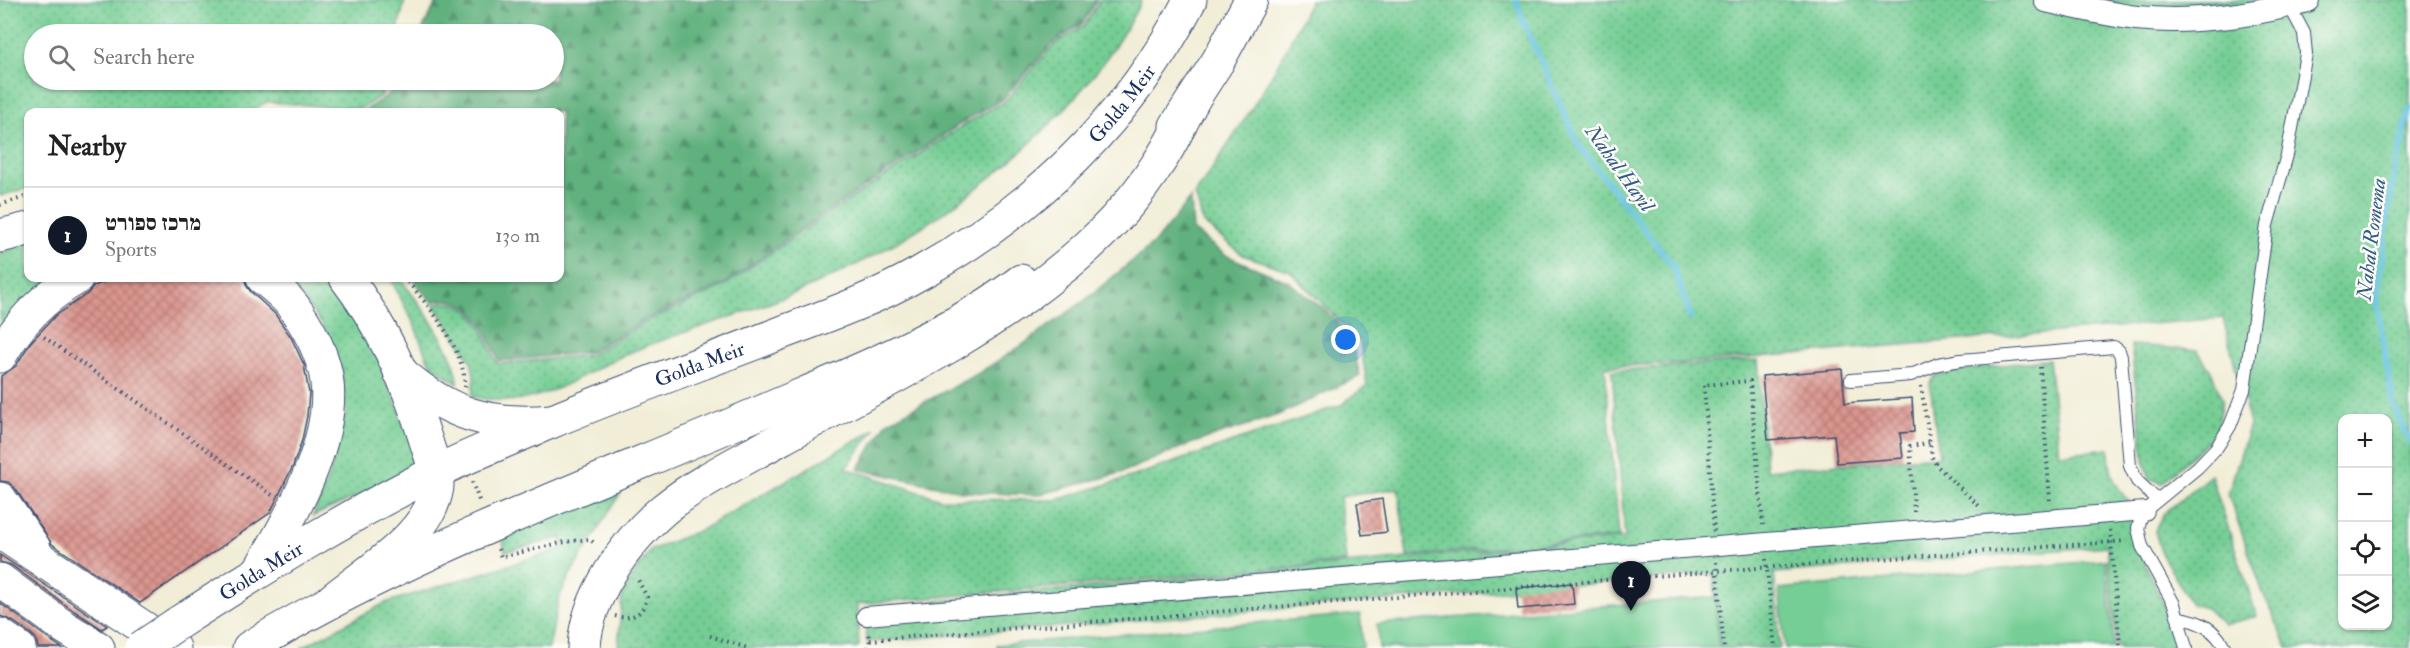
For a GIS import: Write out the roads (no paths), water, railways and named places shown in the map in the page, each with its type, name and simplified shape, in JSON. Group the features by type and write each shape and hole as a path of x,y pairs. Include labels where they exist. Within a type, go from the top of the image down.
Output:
{"main road":[{"name":"Golda Meir","path":"141,648 176,635 259,571 436,472 552,421 840,311 919,274 992,228 1054,180 1112,119 1173,32 1190,0"},
{"path":"249,648 332,600 481,528 785,402 944,329 1005,292 1053,256 1094,220 1137,176 1192,102 1218,61 1251,0"},
{"path":"584,648 592,609 607,576 634,539 664,510 760,450 937,352 1000,314 1056,274 1106,230 1134,196 1160,161 1192,102"},
{"path":"0,236 24,230"},
{"path":"0,356 11,336 30,313 58,289 70,282"},
{"path":"259,571 296,505 317,454 324,431 327,395 325,367 311,334 292,304 267,282"},
{"path":"332,600 399,547 420,524 435,496 436,472 417,412 400,372 364,302 349,282"},
{"path":"400,372 429,393 475,417 507,423 552,421"},
{"path":"0,498 36,551 55,571"},
{"path":"0,532 55,571 176,635"},
{"path":"0,580 64,627 98,648"},
{"path":"0,636 17,648"}],"street":[{"path":"2046,0 2103,13 2170,20 2227,15 2298,3"},
{"path":"867,616 1998,524 2109,514 2151,506"}],"lane":[{"path":"2186,648 2179,618 2167,589 2140,540 2139,523 2151,506 2198,467 2217,447 2236,414 2244,390 2267,225 2287,155 2306,54 2298,3"},
{"path":"1851,380 1919,373 1938,364 1953,361 2110,347 2119,351 2129,460 2137,481 2151,506"},
{"path":"2179,618 2192,620 2210,628 2225,648"}],"waterway":[{"name":"Nahal Hayil","path":"1516,0 1523,21 1579,146 1673,266 1691,318"},
{"name":"Nahal Romema","path":"2410,108 2394,174 2376,297 2393,404 2410,442"}],"place":[{"name":"מרכז ספורט","path":"1631,611"}]}
